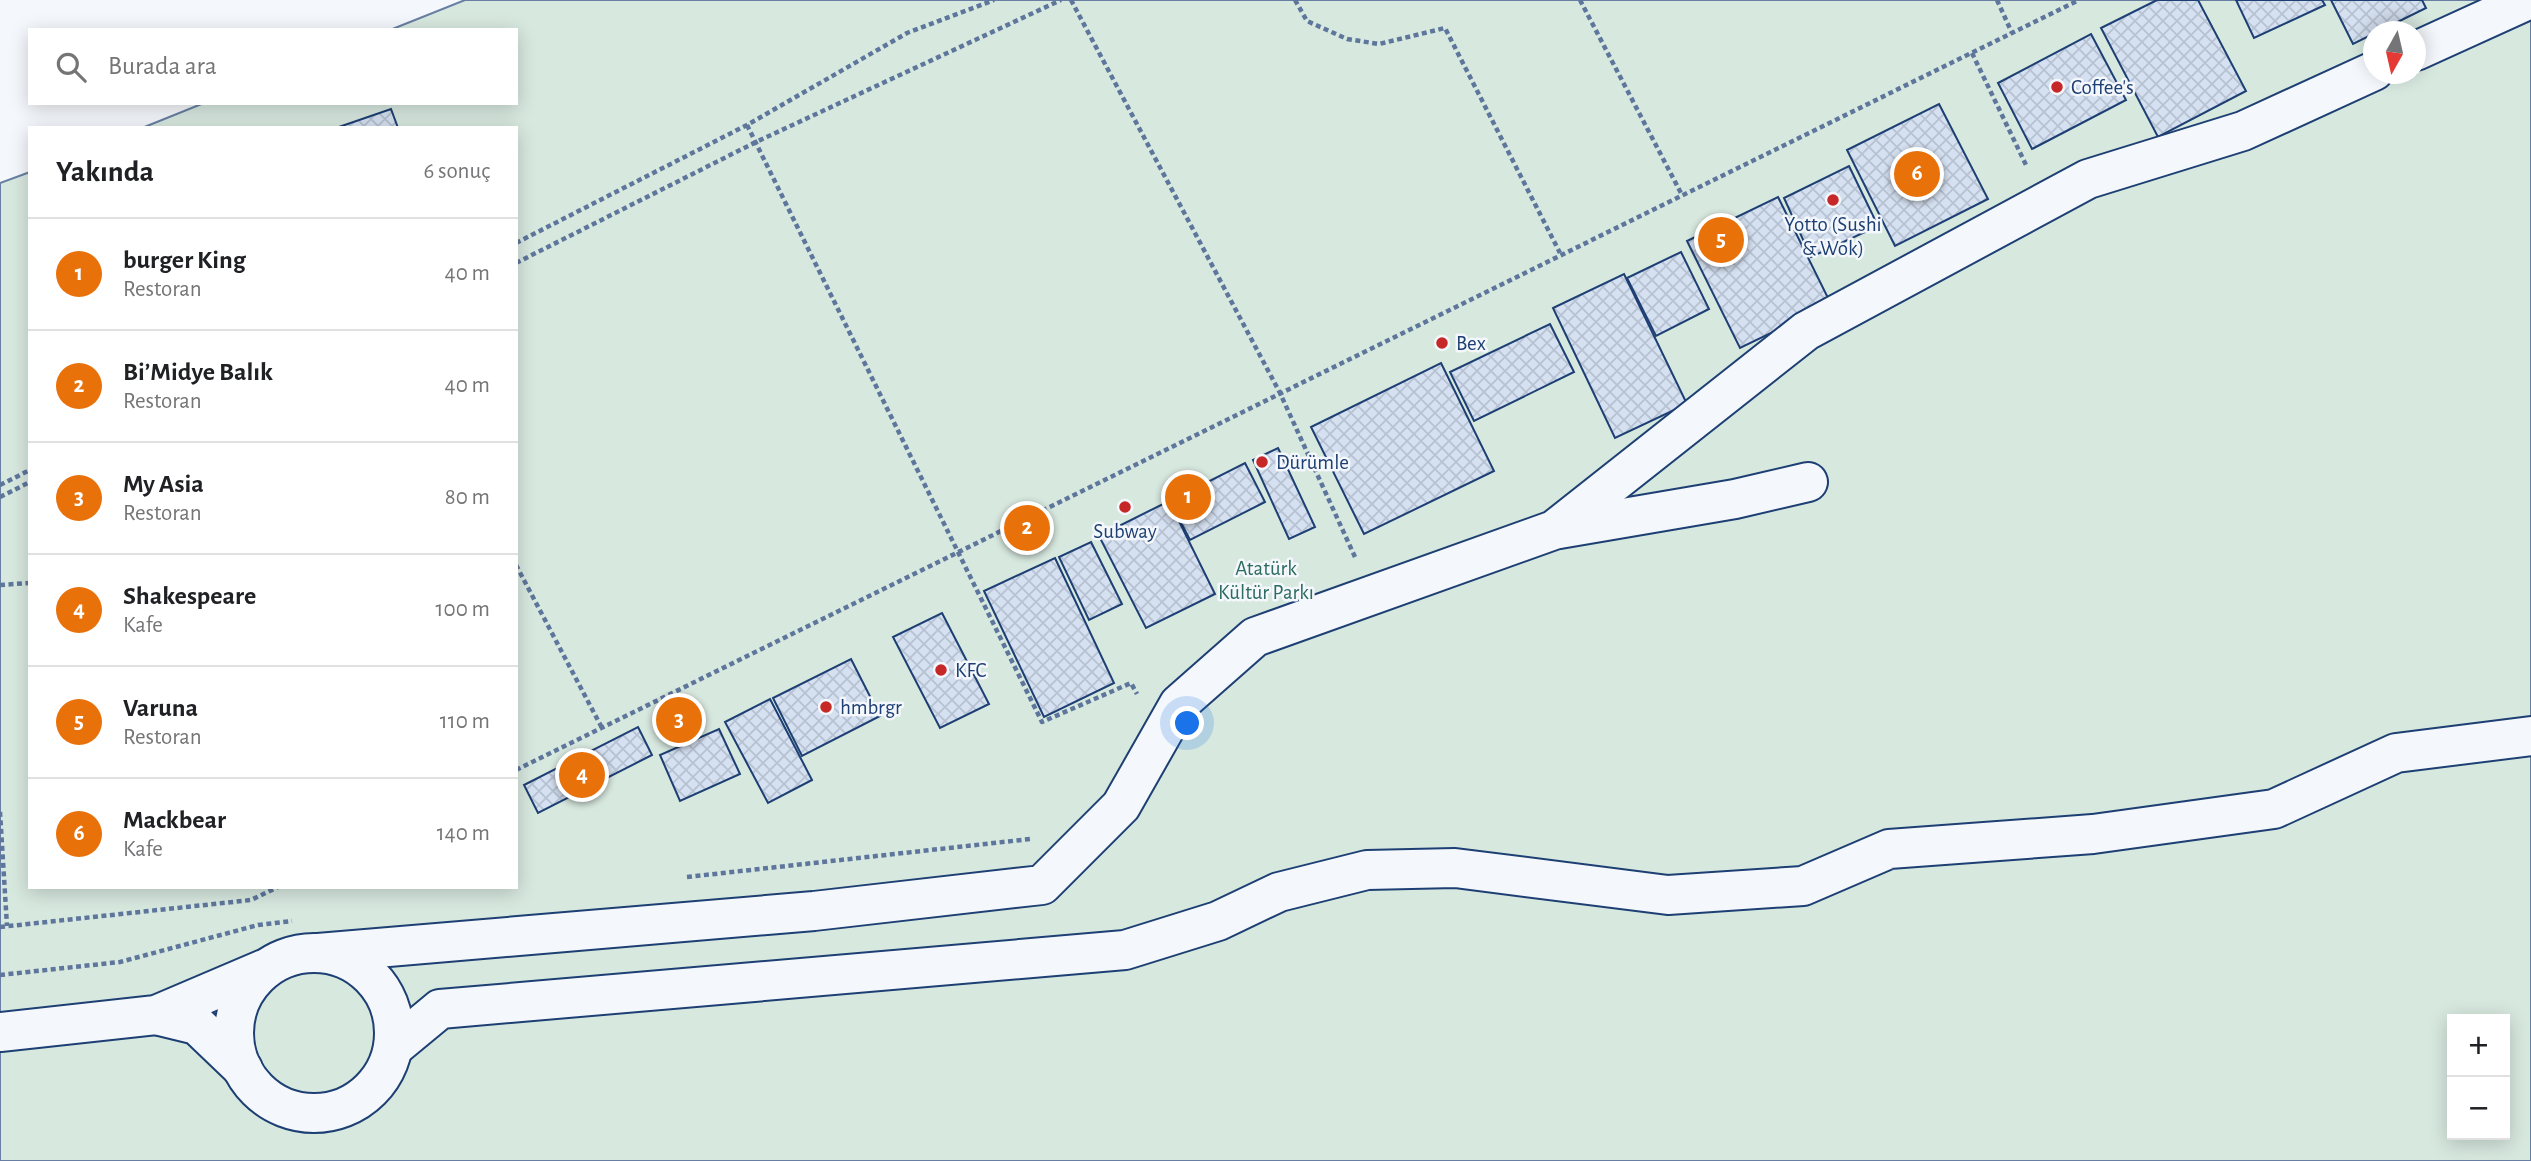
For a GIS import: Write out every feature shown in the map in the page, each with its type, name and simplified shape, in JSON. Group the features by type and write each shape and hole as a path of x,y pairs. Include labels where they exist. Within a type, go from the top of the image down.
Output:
{"street":[{"path":"2426,46 2528,0"},
{"path":"1554,530 1806,331 2088,179 2243,131 2363,76"},
{"path":"0,1032 156,1015 266,969 290,956 814,911 1042,885 1121,806 1179,704 1255,636 1554,530 1735,499 1808,482"},
{"path":"394,1047 440,1009 1125,950 1218,921 1279,892 1367,870 1455,868 1668,895 1803,886 1889,849 2093,834 2274,809 2396,753 2531,736"},
{"path":"156,1015 197,1025 243,1069 257,1089 278,1104 301,1112 326,1112 350,1105 370,1091 385,1071 394,1047 394,1022 386,996 369,974 346,958 318,953"},
{"path":"243,1069 234,1042 236,1015 246,989 266,969"}],"path":[{"path":"518,242 747,125 907,33 994,0"},
{"path":"518,262 756,142 1061,0"},
{"path":"1071,0 1280,393 1360,567"},
{"path":"1296,0 1307,20 1346,39 1379,44 1445,28 1560,253"},
{"path":"1580,0 1682,195"},
{"path":"1997,0 2012,33"},
{"path":"518,769 1560,253 2079,0"},
{"path":"1972,53 2044,202"},
{"path":"747,125 1042,722 1131,682 1138,695"},
{"path":"0,485 28,471"},
{"path":"0,498 28,483"},
{"path":"518,569 601,728"},
{"path":"0,585 28,583"},
{"path":"0,812 7,926"},
{"path":"0,927 251,900 274,889"}],"green space":[{"name":"Atatürk Kültür Parkı","path":"465,0 2531,0 2531,1161 0,1161 0,183 28,173 28,889 518,889 518,126 147,126 199,105 518,105 518,28 395,28"}],"building":[{"path":"2157,0 2198,0 2246,91 2158,137 2101,28"},
{"path":"2236,0 2322,0 2325,5 2254,38"},
{"path":"2331,0 2422,0 2426,8 2400,21 2363,21 2363,39 2353,44"},
{"path":"2091,34 2126,100 2032,149 1998,83"},
{"path":"1939,104 1988,199 1895,246 1847,150"},
{"path":"391,109 397,126 342,126"},
{"path":"1849,166 1878,226 1811,257 1784,198"},
{"path":"1778,197 1831,304 1740,348 1687,241"},
{"path":"1681,252 1709,309 1656,336 1627,278"},
{"path":"1624,274 1687,404 1615,438 1553,308"},
{"path":"1550,324 1574,372 1474,421 1450,372"},
{"path":"1441,363 1494,471 1364,534 1311,427"},
{"path":"1278,448 1315,527 1289,539 1253,460"},
{"path":"1245,463 1265,502 1190,540 1170,501"},
{"path":"1169,501 1215,594 1146,628 1099,536"},
{"path":"1091,542 1122,604 1089,620 1059,557"},
{"path":"1055,558 1114,683 1044,717 984,591"},
{"name":"KFC","path":"942,613 989,704 940,728 893,637"},
{"name":"hmbrgr","path":"851,659 880,716 802,756 773,698"},
{"path":"770,699 812,780 768,803 725,722"},
{"path":"638,727 652,755 538,813 524,785"},
{"path":"719,729 740,774 680,801 660,755"}],"place":[{"name":"Coffee's","path":"2057,87"},
{"name":"Mackbear","path":"1917,174"},
{"name":"Yotto (Sushi & Wok)","path":"1833,200"},
{"name":"Varuna","path":"1721,240"},
{"name":"Bex","path":"1442,343"},
{"name":"Dürümle","path":"1262,462"},
{"name":"burger King","path":"1188,497"},
{"name":"Subway","path":"1125,507"},
{"name":"Bi’Midye Balık","path":"1027,528"},
{"name":"KFC","path":"941,670"},
{"name":"hmbrgr","path":"826,707"},
{"name":"My Asia","path":"679,720"},
{"name":"Shakespeare","path":"582,775"}]}
